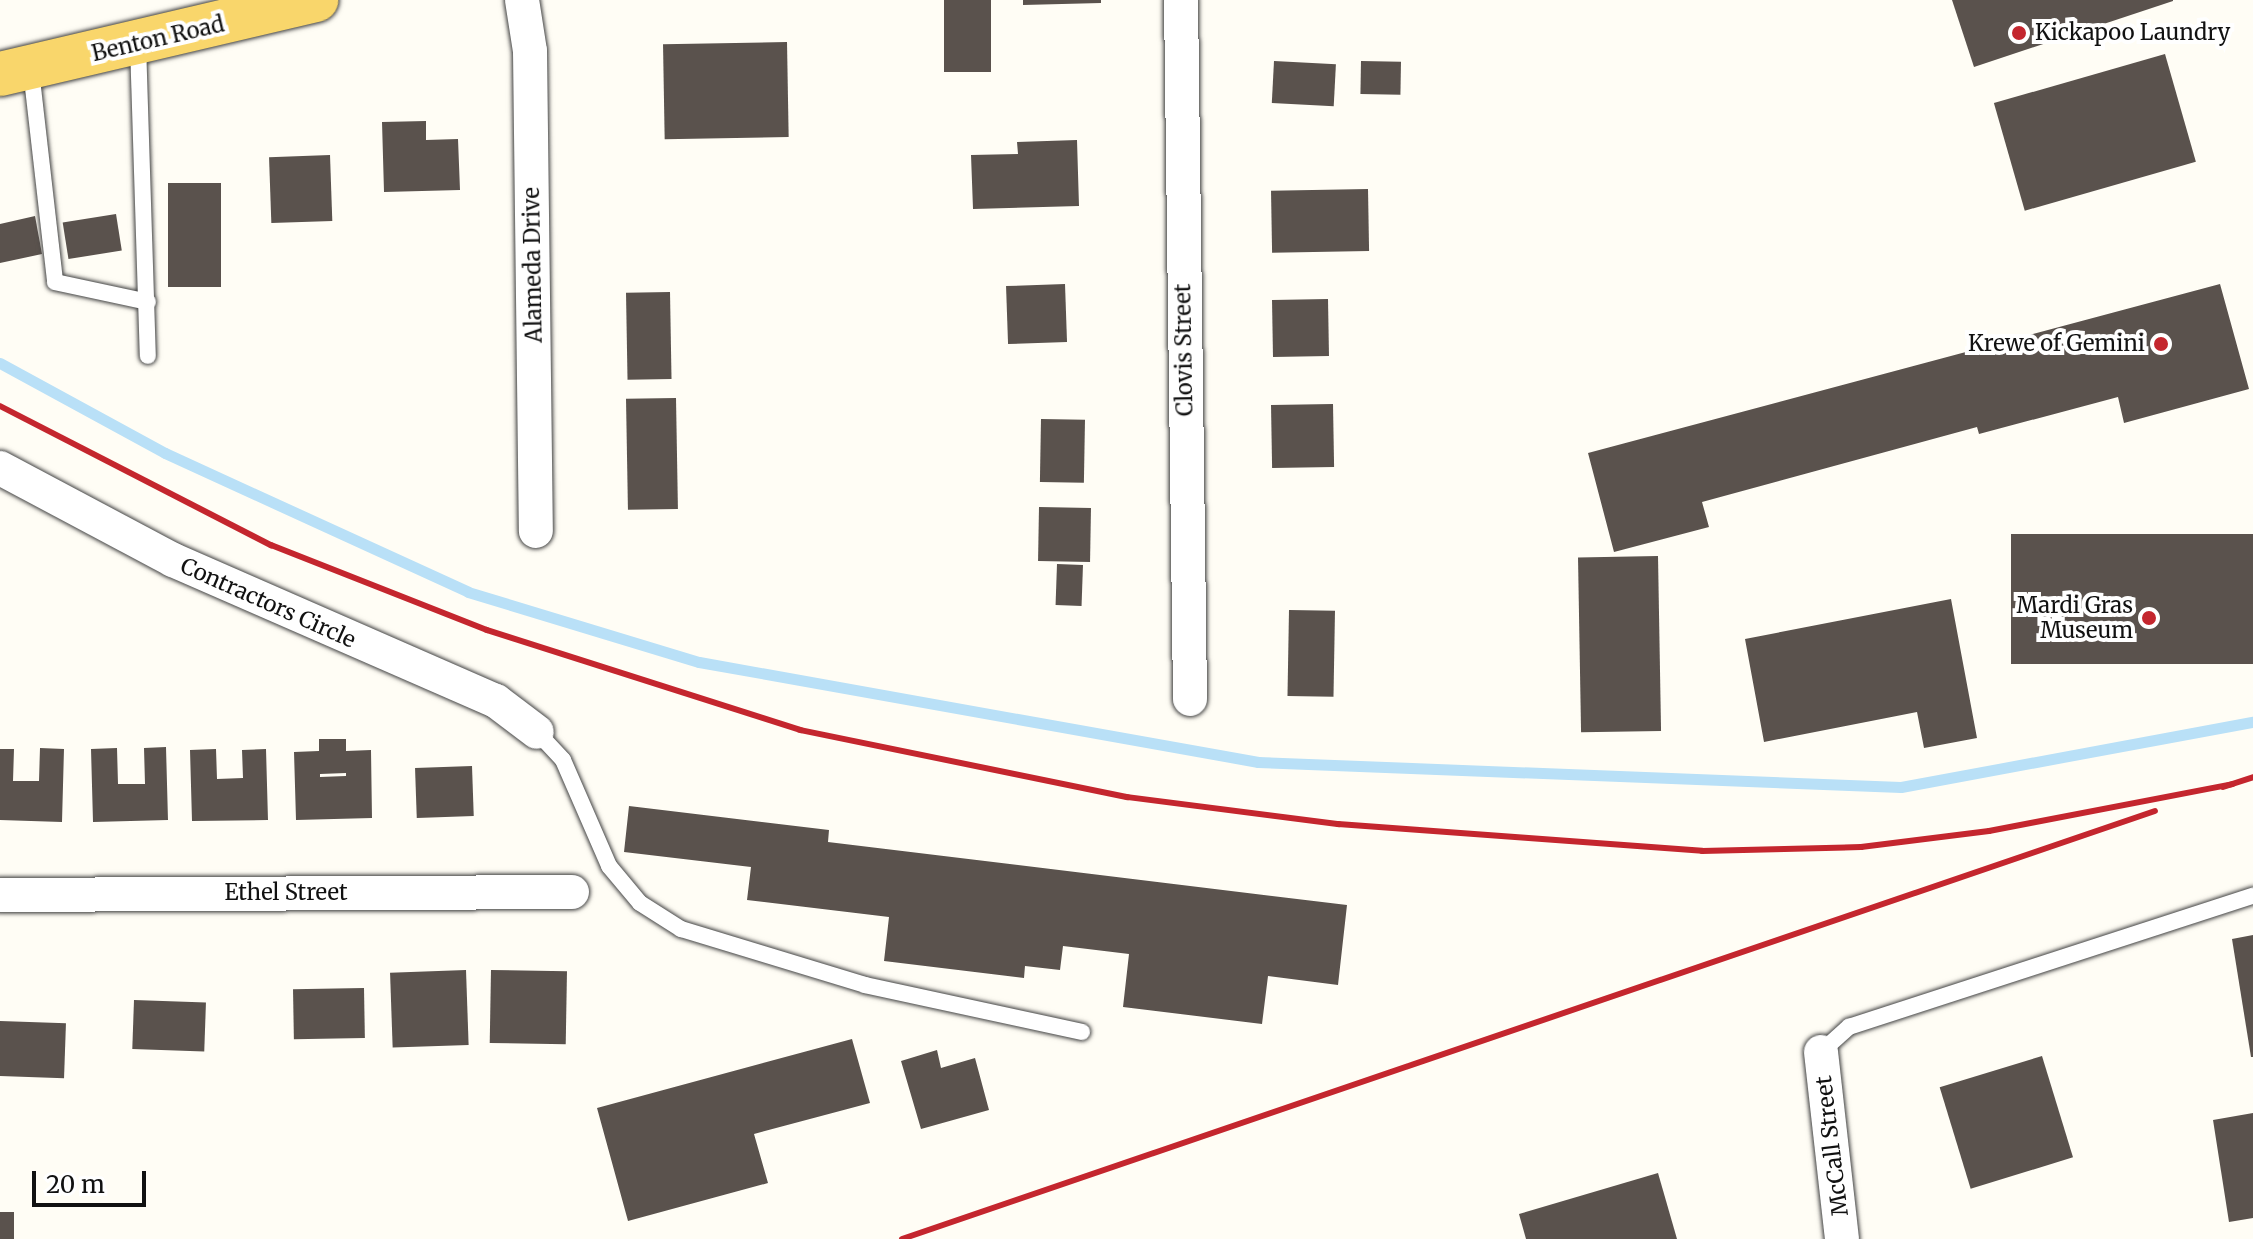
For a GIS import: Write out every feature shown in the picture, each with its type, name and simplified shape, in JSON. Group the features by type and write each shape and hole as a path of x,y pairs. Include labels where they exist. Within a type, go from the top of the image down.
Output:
{"main road":[{"name":"Benton Road","path":"15,71 316,0"}],"street":[{"name":"Alameda Drive","path":"522,0 530,51 536,531"},
{"name":"Clovis Street","path":"1181,0 1190,699"},
{"name":"Contractors Circle","path":"0,468 173,560 496,701 537,732"},
{"name":"Ethel Street","path":"0,895 572,892"},
{"name":"McCall Street","path":"1821,1052 1842,1239"}],"lane":[{"path":"138,44 148,356"},
{"path":"15,71 55,282 148,302"},
{"path":"537,732 563,760 609,866 640,903 681,929 865,985 1082,1032"},
{"path":"1821,1052 1849,1027 2253,896"}],"building":[{"path":"944,0 991,0 991,72 944,72"},
{"path":"1023,0 1101,0 1101,3 1023,5"},
{"name":"Kickapoo Laundry","path":"1952,0 2173,0 2173,1 1974,67"},
{"path":"787,42 789,137 665,139 663,44"},
{"path":"2165,54 2196,162 2025,211 1994,103"},
{"path":"1274,61 1336,64 1334,106 1272,103"},
{"path":"1361,61 1401,62 1400,95 1360,94"},
{"path":"426,121 426,140 458,139 460,190 384,192 382,122"},
{"path":"1077,140 1079,206 973,209 971,155 1018,154 1017,142"},
{"path":"330,155 332,221 271,223 269,157"},
{"path":"168,183 221,183 221,287 168,287"},
{"path":"1368,189 1369,251 1272,253 1271,191"},
{"path":"116,214 122,251 68,259 63,222"},
{"path":"35,216 42,254 0,263 0,224"},
{"path":"1065,284 1067,342 1008,344 1006,286"},
{"path":"2220,284 2249,389 2124,423 2118,397 1979,434 1977,427 1702,502 1709,527 1614,552 1588,453"},
{"path":"670,292 672,379 628,380 626,293"},
{"path":"1328,299 1329,356 1273,357 1272,300"},
{"path":"676,398 678,509 628,510 626,399"},
{"path":"1333,404 1334,467 1272,468 1271,405"},
{"path":"1041,419 1085,420 1084,483 1040,482"},
{"path":"1039,507 1091,508 1090,562 1038,561"},
{"path":"2011,534 2253,534 2253,664 2011,664"},
{"path":"1658,556 1661,731 1581,732 1578,557"},
{"path":"1057,564 1083,565 1082,606 1056,605"},
{"path":"1951,599 1977,738 1924,748 1917,712 1764,742 1745,639"},
{"path":"1289,610 1335,611 1333,697 1287,696"},
{"path":"319,739 346,739 346,751 371,750 372,818 296,820 294,752 319,751","holes":["346,773 346,776 320,777 320,774"]},
{"path":"166,747 168,820 93,822 91,749 117,748 118,784 145,784 144,748"},
{"path":"40,748 64,749 62,822 0,820 0,749 14,749 13,781 39,781"},
{"path":"216,749 217,779 243,778 242,750 266,749 268,820 192,821 190,750"},
{"path":"472,766 474,816 417,818 415,768"},
{"path":"629,806 829,830 828,842 1347,905 1338,985 1268,976 1262,1024 1123,1007 1129,954 1063,946 1060,970 1025,966 1024,978 884,961 889,917 747,900 751,867 624,852"},
{"path":"2253,935 2253,1057 2251,1057 2232,939"},
{"path":"466,970 469,1045 393,1048 390,973"},
{"path":"491,970 567,971 566,1044 490,1043"},
{"path":"364,988 365,1038 294,1039 293,989"},
{"path":"134,1000 206,1003 204,1051 132,1049"},
{"path":"0,1021 66,1023 64,1078 0,1076"},
{"path":"852,1039 870,1103 754,1134 768,1183 628,1221 597,1108"},
{"path":"937,1050 941,1068 975,1058 989,1110 921,1129 901,1061"},
{"path":"2042,1056 2073,1157 1971,1189 1940,1087"},
{"path":"2253,1113 2253,1218 2229,1222 2213,1120"},
{"path":"1658,1173 1677,1239 1526,1239 1519,1214"},
{"path":"0,1212 14,1212 14,1239 0,1239"}],"waterway":[{"path":"0,363 165,453 468,592 699,662 1258,762 1901,787 2253,722"}],"railway":[{"path":"0,406 271,545 487,630 800,730 1127,797 1338,824 1702,851 1861,847 1989,831 2232,784"},
{"path":"2223,787 2253,777"},
{"path":"902,1239 2155,811"}],"place":[{"name":"Kickapoo Laundry","path":"2019,33"},
{"name":"Krewe of Gemini","path":"2161,344"},
{"name":"Mardi Gras Museum","path":"2149,618"}]}
